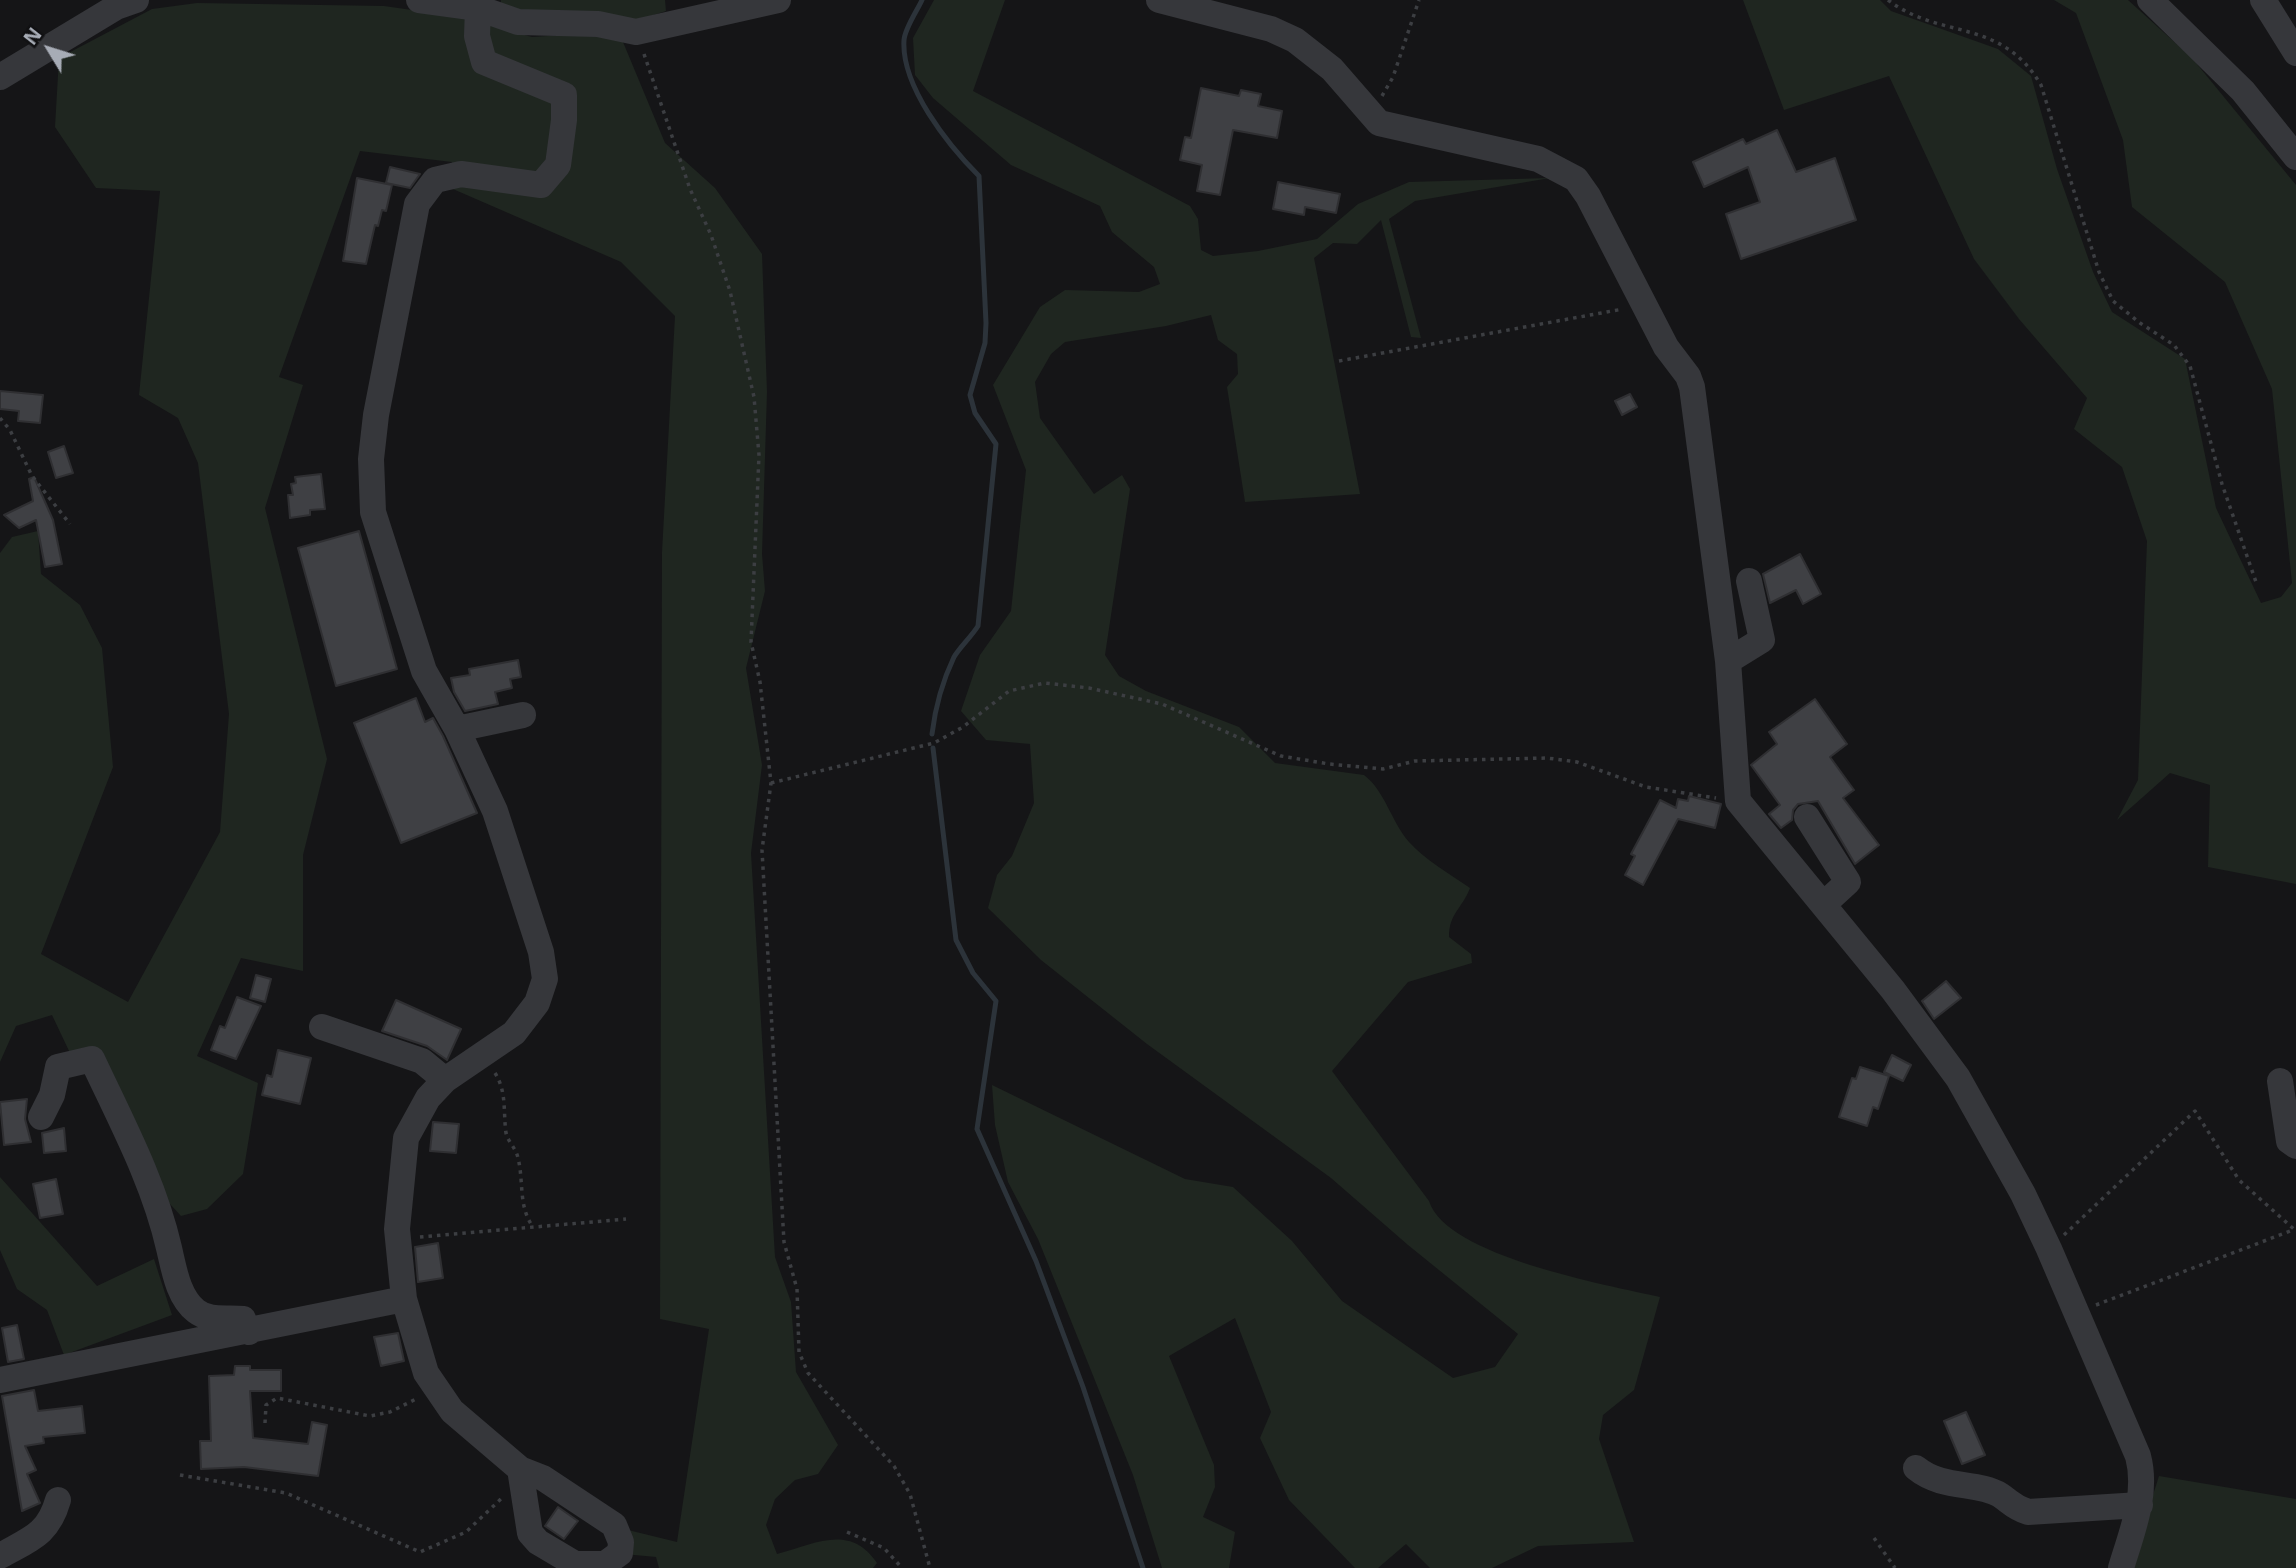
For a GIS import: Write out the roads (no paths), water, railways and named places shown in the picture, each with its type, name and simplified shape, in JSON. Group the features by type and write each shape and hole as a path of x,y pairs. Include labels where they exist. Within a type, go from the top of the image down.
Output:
{"street":[{"path":"0,78 116,7 136,0"},
{"path":"419,0 478,8 518,22 598,24 636,32 778,0"},
{"path":"1159,0 1271,29 1295,40 1332,69 1379,123 1538,159 1576,179 1588,196 1666,346 1688,376 1697,409 1728,661 1738,801 1893,990 1958,1078 2022,1194 2078,1312 2138,1456 2143,1479 2140,1506 2121,1568"},
{"path":"2150,0 2243,90 2296,157"},
{"path":"2263,0 2296,53"},
{"path":"478,8 477,36 484,62 564,95 564,120 558,165 541,185 461,174 435,180 417,204 376,415 371,459 373,512 381,543 424,671 457,729 495,811 541,952 545,979 537,1003 514,1033 444,1080 428,1098 406,1138 397,1239 404,1299 426,1373 452,1411 520,1469"},
{"path":"1728,661 1762,640 1749,581"},
{"path":"457,729 523,716"},
{"path":"1807,817 1848,882 1824,904"},
{"path":"322,1027 422,1061 444,1080"},
{"path":"41,1117 52,1096 58,1067 92,1059 159,1206 176,1280 187,1300 196,1311 209,1319 243,1319 249,1332"},
{"path":"2280,1081 2289,1141 2296,1146"},
{"path":"0,1380 404,1299"},
{"path":"1916,1468 1928,1478 1999,1495 2011,1507 2028,1512 2140,1506"},
{"path":"0,1556 44,1531 53,1519 58,1500"}],"waterway":[{"path":"922,0 904,40 910,76 929,114 979,176 986,323 985,343 970,395 975,413 996,444 978,626 956,653 950,666 940,695 932,734"},
{"path":"933,748 956,940 973,973 996,1001 977,1129 1036,1261 1083,1387 1143,1568"}]}
